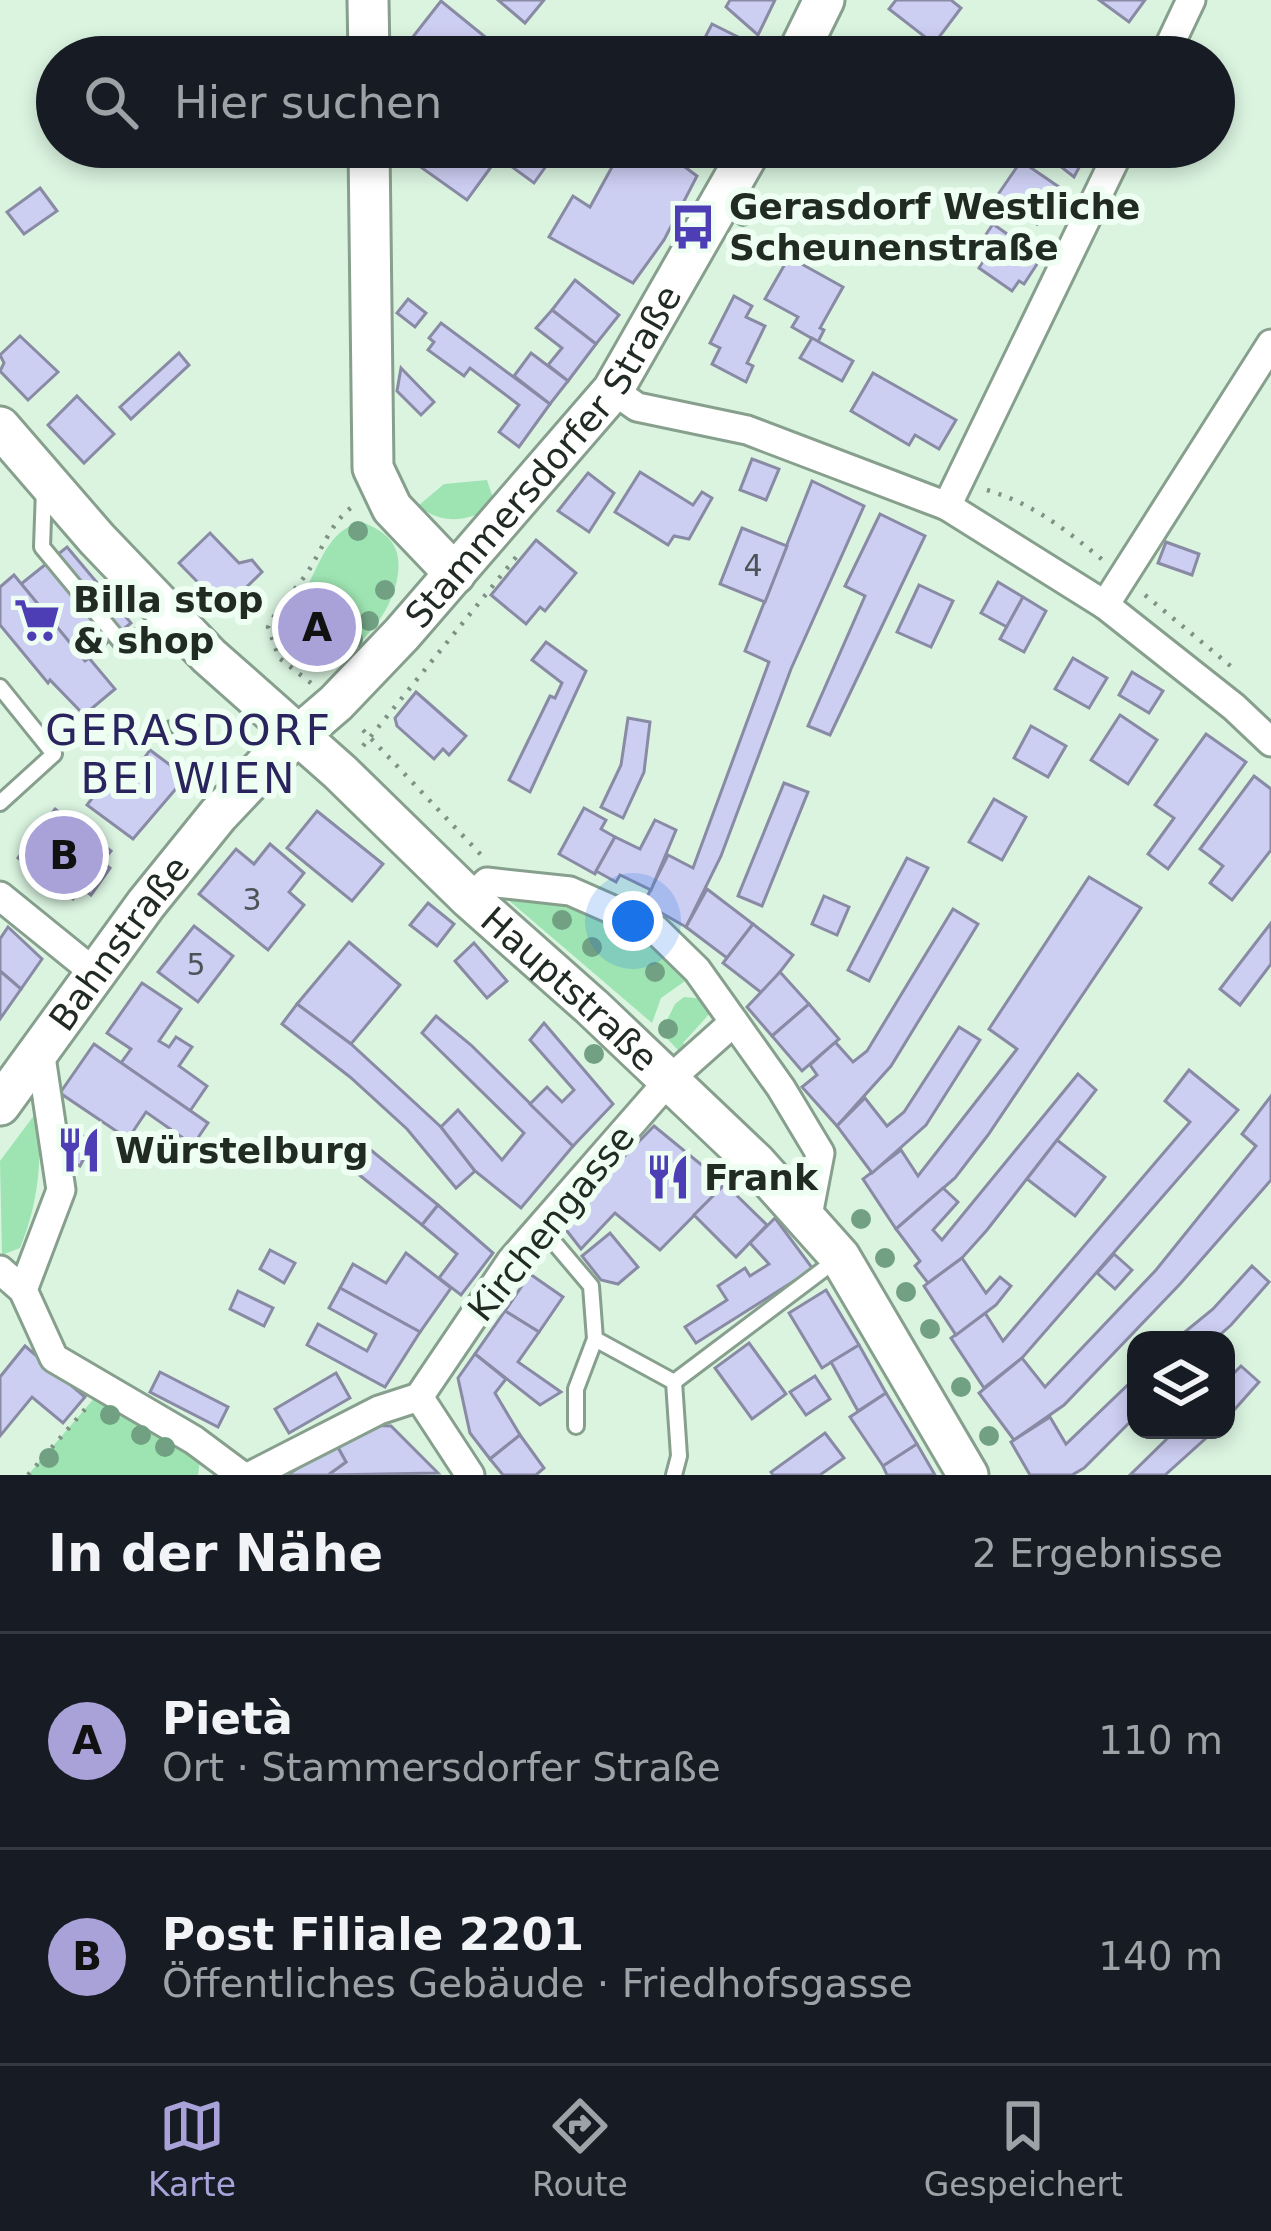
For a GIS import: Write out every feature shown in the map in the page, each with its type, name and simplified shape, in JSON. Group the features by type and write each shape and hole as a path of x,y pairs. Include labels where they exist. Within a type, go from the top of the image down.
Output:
{"main road":[{"path":"368,0 369,36"},
{"path":"806,36 824,0"},
{"path":"369,168 371,446 379,488 455,574"},
{"name":"Stammersdorfer Straße","path":"298,735 349,689 455,574 613,390 740,168"},
{"name":"Hauptstraße","path":"0,427 170,616 756,1163 840,1257 968,1475"},
{"name":"Bahnstraße","path":"0,1105 218,815 298,735"}],"street":[{"path":"1174,36 1192,0"},
{"path":"947,506 1110,168"},
{"path":"1106,605 1271,344"},
{"path":"613,390 637,406 747,430 947,506 1106,605 1271,742"},
{"name":"Hauptstraße","path":"470,899 487,882 570,890 654,928 697,970 782,1088 820,1153 807,1221"},
{"path":"0,896 95,973"},
{"name":"Hauptstraße","path":"670,1079 734,1022"},
{"path":"22,1290 61,1190 40,1050"},
{"name":"Kirchengasse","path":"419,1397 511,1262 670,1079"},
{"path":"0,1270 22,1290 54,1358 194,1440 241,1475"},
{"path":"252,1475 379,1410 419,1397 470,1475"}],"lane":[{"path":"45,478 42,547 124,646 170,616"},
{"path":"0,687 54,754 0,802"},
{"path":"541,1227 591,1286 596,1339 576,1389 576,1426"},
{"path":"674,1382 840,1257"},
{"path":"596,1339 674,1382"},
{"path":"674,1382 679,1456 674,1475"}],"path":[{"path":"316,687 279,658 268,627 276,609 304,578 335,520 379,488"},
{"path":"363,746 534,535"},
{"path":"273,665 279,658"},
{"path":"363,730 509,885"},
{"path":"28,1475 104,1387"}],"green space":[{"path":"487,480 491,509 481,513 445,518 418,506 444,484"},
{"path":"362,522 383,533 395,547 398,574 392,597 363,639 344,653 322,661 300,659 278,646 282,624 332,541"},
{"path":"537,896 609,919 650,939 688,979 661,998 652,1023 507,899"},
{"path":"684,997 705,999 712,1011 683,1043 697,1062 693,1066 661,1032 675,1004"},
{"path":"38,1110 39,1163 31,1214 20,1248 2,1255 0,1161"},
{"path":"97,1395 168,1433 200,1460 198,1475 28,1475"}],"building":[{"path":"498,0 544,0 525,23"},
{"path":"730,0 775,0 758,35 726,7"},
{"path":"896,0 951,0 961,8 940,36 924,36 889,9"},
{"path":"1099,0 1145,0 1129,22"},
{"path":"441,1 484,36 414,36"},
{"path":"712,24 736,36 706,36"},
{"path":"422,168 490,168 467,200"},
{"path":"513,168 545,168 534,183"},
{"path":"611,168 686,168 697,176 664,240 633,283 549,237 573,196 590,207"},
{"path":"1016,168 1031,168 1059,187 1037,224 997,196"},
{"path":"40,188 57,211 24,234 7,212"},
{"path":"993,224 1041,258 1024,284 1019,281 1012,291 979,268 986,256 976,249"},
{"path":"789,257 843,287 820,328 824,330 818,342 792,327 798,317 765,299"},
{"path":"575,280 619,315 596,344 552,310"},
{"path":"734,296 752,306 746,317 765,326 747,363 753,366 746,382 712,364 720,348 710,343"},
{"path":"408,299 426,313 415,327 397,313"},
{"path":"552,310 596,344 568,381 548,365 562,348 536,328"},
{"path":"441,323 550,404 519,447 499,432 519,405 470,368 464,376 428,350 434,342 429,338"},
{"path":"20,336 58,372 28,400 0,371 4,363 0,355"},
{"path":"812,338 853,361 842,381 800,358"},
{"path":"179,353 189,365 131,419 120,407"},
{"path":"531,353 568,381 550,404 514,376"},
{"path":"401,368 434,402 421,415 397,391"},
{"path":"873,373 956,420 939,449 915,435 909,445 851,411"},
{"path":"77,396 114,434 84,463 48,425"},
{"path":"752,459 779,469 766,500 740,490"},
{"path":"640,472 693,505 702,492 712,498 689,539 674,536 668,545 615,512"},
{"path":"588,473 614,493 589,532 558,511"},
{"path":"812,481 864,506 791,669 721,856 686,927 644,903 668,855 693,868 769,662 745,651"},
{"path":"880,514 925,536 830,735 808,726 865,596 845,586"},
{"path":"742,528 787,546 765,602 720,584"},
{"path":"210,533 239,563 252,560 262,572 224,609 179,563"},
{"path":"536,540 576,573 545,611 540,607 526,624 491,595"},
{"path":"1166,542 1199,554 1192,575 1158,563"},
{"path":"67,547 131,623 85,661 21,584"},
{"path":"14,575 85,661 89,658 115,689 84,715 50,680 48,683 0,625 0,587"},
{"path":"998,582 1023,597 1007,627 981,613"},
{"path":"919,585 953,601 931,647 897,632"},
{"path":"1023,597 1046,611 1024,652 1000,639"},
{"path":"546,642 586,671 530,792 509,780 550,696 555,698 562,683 532,660"},
{"path":"1073,658 1107,678 1089,708 1055,689"},
{"path":"1132,672 1163,691 1149,713 1119,695"},
{"path":"416,692 466,736 449,755 443,749 434,759 397,726 395,718"},
{"path":"1120,715 1157,740 1128,784 1091,760"},
{"path":"628,718 650,722 644,772 623,818 601,807 621,765"},
{"path":"1031,726 1066,746 1048,777 1014,758"},
{"path":"1206,734 1246,762 1168,869 1148,854 1174,818 1155,805"},
{"path":"150,750 186,777 133,839 87,805 103,784 118,794"},
{"path":"1254,776 1271,789 1271,850 1232,900 1210,883 1223,866 1200,849"},
{"path":"784,783 808,792 762,906 738,896"},
{"path":"994,799 1026,817 1002,860 969,842"},
{"path":"584,808 606,820 601,829 615,837 595,874 559,854"},
{"path":"55,809 111,851 102,862 110,868 91,895 82,888 73,899 18,858"},
{"path":"317,811 383,864 352,901 287,848"},
{"path":"655,820 676,830 651,890 620,875 616,882 596,871 615,837 640,849"},
{"path":"270,844 304,873 289,892 304,905 268,950 199,894 236,849 254,864"},
{"path":"907,858 928,868 869,981 848,970"},
{"path":"1089,877 1141,908 988,1135 955,1178 896,1229 863,1179 901,1150 918,1176 1017,1049 989,1029"},
{"path":"707,889 753,924 727,958 686,927"},
{"path":"824,896 849,907 837,935 812,924"},
{"path":"428,903 454,924 437,946 410,925"},
{"path":"953,909 978,924 891,1066 837,1126 802,1087 817,1075 810,1065 835,1042 853,1062 867,1051"},
{"path":"1271,923 1271,964 1240,1005 1220,989"},
{"path":"753,924 793,955 763,994 723,963"},
{"path":"194,926 233,956 198,1002 158,972"},
{"path":"8,927 42,959 21,989 0,971 0,939"},
{"path":"349,942 400,985 351,1044 297,1004"},
{"path":"474,943 507,981 487,998 455,961"},
{"path":"0,971 21,989 0,1019"},
{"path":"780,972 809,1004 772,1036 747,1007"},
{"path":"142,983 181,1009 159,1041 169,1047 176,1037 192,1047 179,1066 207,1086 190,1111 121,1063 131,1049 107,1033"},
{"path":"297,1004 351,1044 441,1127 475,1171 456,1188 407,1129 282,1024"},
{"path":"809,1004 839,1039 802,1071 772,1036"},
{"path":"436,1016 573,1146 521,1208 475,1171 441,1127 458,1110 502,1160 524,1133 422,1033"},
{"path":"544,1023 613,1104 573,1146 530,1104 547,1087 562,1102 574,1090 530,1040"},
{"path":"959,1027 980,1040 926,1125 872,1173 837,1126 865,1098 887,1126 904,1112"},
{"path":"94,1044 208,1123 193,1145 146,1112 128,1139 60,1093"},
{"path":"1189,1070 1238,1110 1022,1358 984,1388 951,1338 985,1313 1003,1341 1190,1122 1165,1101"},
{"path":"1078,1074 1096,1090 987,1230 962,1258 928,1283 915,1266 920,1261 896,1229 943,1188 958,1202 933,1230 942,1240"},
{"path":"1271,1096 1271,1180 1180,1284 1135,1331 1127,1331 1127,1339 1064,1405 1014,1440 979,1393 1022,1358 1045,1387 1156,1270 1256,1146 1242,1134"},
{"path":"654,1126 725,1184 660,1250 615,1213 581,1249 560,1222"},
{"name":"Würstelburg","path":"77,1133 93,1141 80,1166 64,1158"},
{"path":"1057,1140 1105,1177 1075,1216 1027,1179"},
{"path":"361,1142 438,1205 422,1225 343,1162"},
{"path":"725,1184 767,1225 736,1257 694,1215"},
{"path":"438,1205 493,1253 461,1295 439,1278 457,1254 422,1225"},
{"path":"775,1218 813,1269 696,1343 685,1327 727,1300 718,1286 745,1268 750,1276 769,1264 750,1243"},
{"path":"610,1233 638,1267 618,1284 601,1280 582,1256"},
{"path":"270,1250 295,1263 284,1283 260,1269"},
{"path":"406,1253 451,1288 420,1332 340,1288 353,1264 386,1283"},
{"path":"1114,1254 1132,1270 1115,1289 1097,1273"},
{"path":"962,1258 986,1293 1000,1277 1011,1286 996,1305 956,1335 924,1286"},
{"path":"1252,1266 1269,1282 1224,1331 1186,1331"},
{"path":"530,1274 563,1297 539,1332 505,1311"},
{"path":"340,1288 420,1332 385,1387 307,1345 318,1324 367,1351 376,1334 329,1308"},
{"path":"826,1290 859,1345 822,1368 789,1313"},
{"path":"238,1291 273,1308 264,1326 230,1309"},
{"path":"505,1311 539,1332 518,1362 561,1392 540,1405 475,1354"},
{"path":"749,1343 786,1394 752,1419 715,1368"},
{"path":"859,1345 886,1393 858,1411 831,1362"},
{"path":"25,1346 85,1397 63,1423 32,1397 0,1436 0,1377"},
{"path":"475,1354 506,1379 495,1393 520,1435 490,1459 470,1433 458,1378"},
{"path":"1241,1366 1259,1382 1235,1409 1235,1372"},
{"path":"160,1372 228,1407 218,1427 150,1392"},
{"path":"336,1373 350,1398 289,1433 275,1409"},
{"path":"815,1376 830,1399 806,1415 790,1392"},
{"path":"1127,1386 1127,1425 1072,1475 1030,1475 1011,1442 1050,1417 1066,1444"},
{"path":"886,1393 917,1444 883,1466 850,1417"},
{"path":"366,1425 391,1426 438,1473 328,1475 346,1462 336,1444"},
{"path":"825,1433 844,1458 820,1475 773,1475 771,1472"},
{"path":"520,1435 544,1468 536,1475 503,1475 490,1459"},
{"path":"1167,1439 1205,1439 1165,1475 1130,1475"},
{"path":"336,1444 346,1462 328,1475 287,1475"},
{"path":"917,1444 935,1475 887,1475 883,1466"}],"place":[{"name":"Gerasdorf Westliche Scheunenstraße","path":"693,227"},
{"name":"Billa stop & shop","path":"37,620"},
{"name":"Pietà","path":"317,627"},
{"name":"Post Filiale 2201","path":"64,855"},
{"name":"Würstelburg","path":"79,1150"},
{"name":"Frank","path":"668,1177"}],"district":[{"name":"GERASDORF BEI WIEN","path":"189,754"}]}
